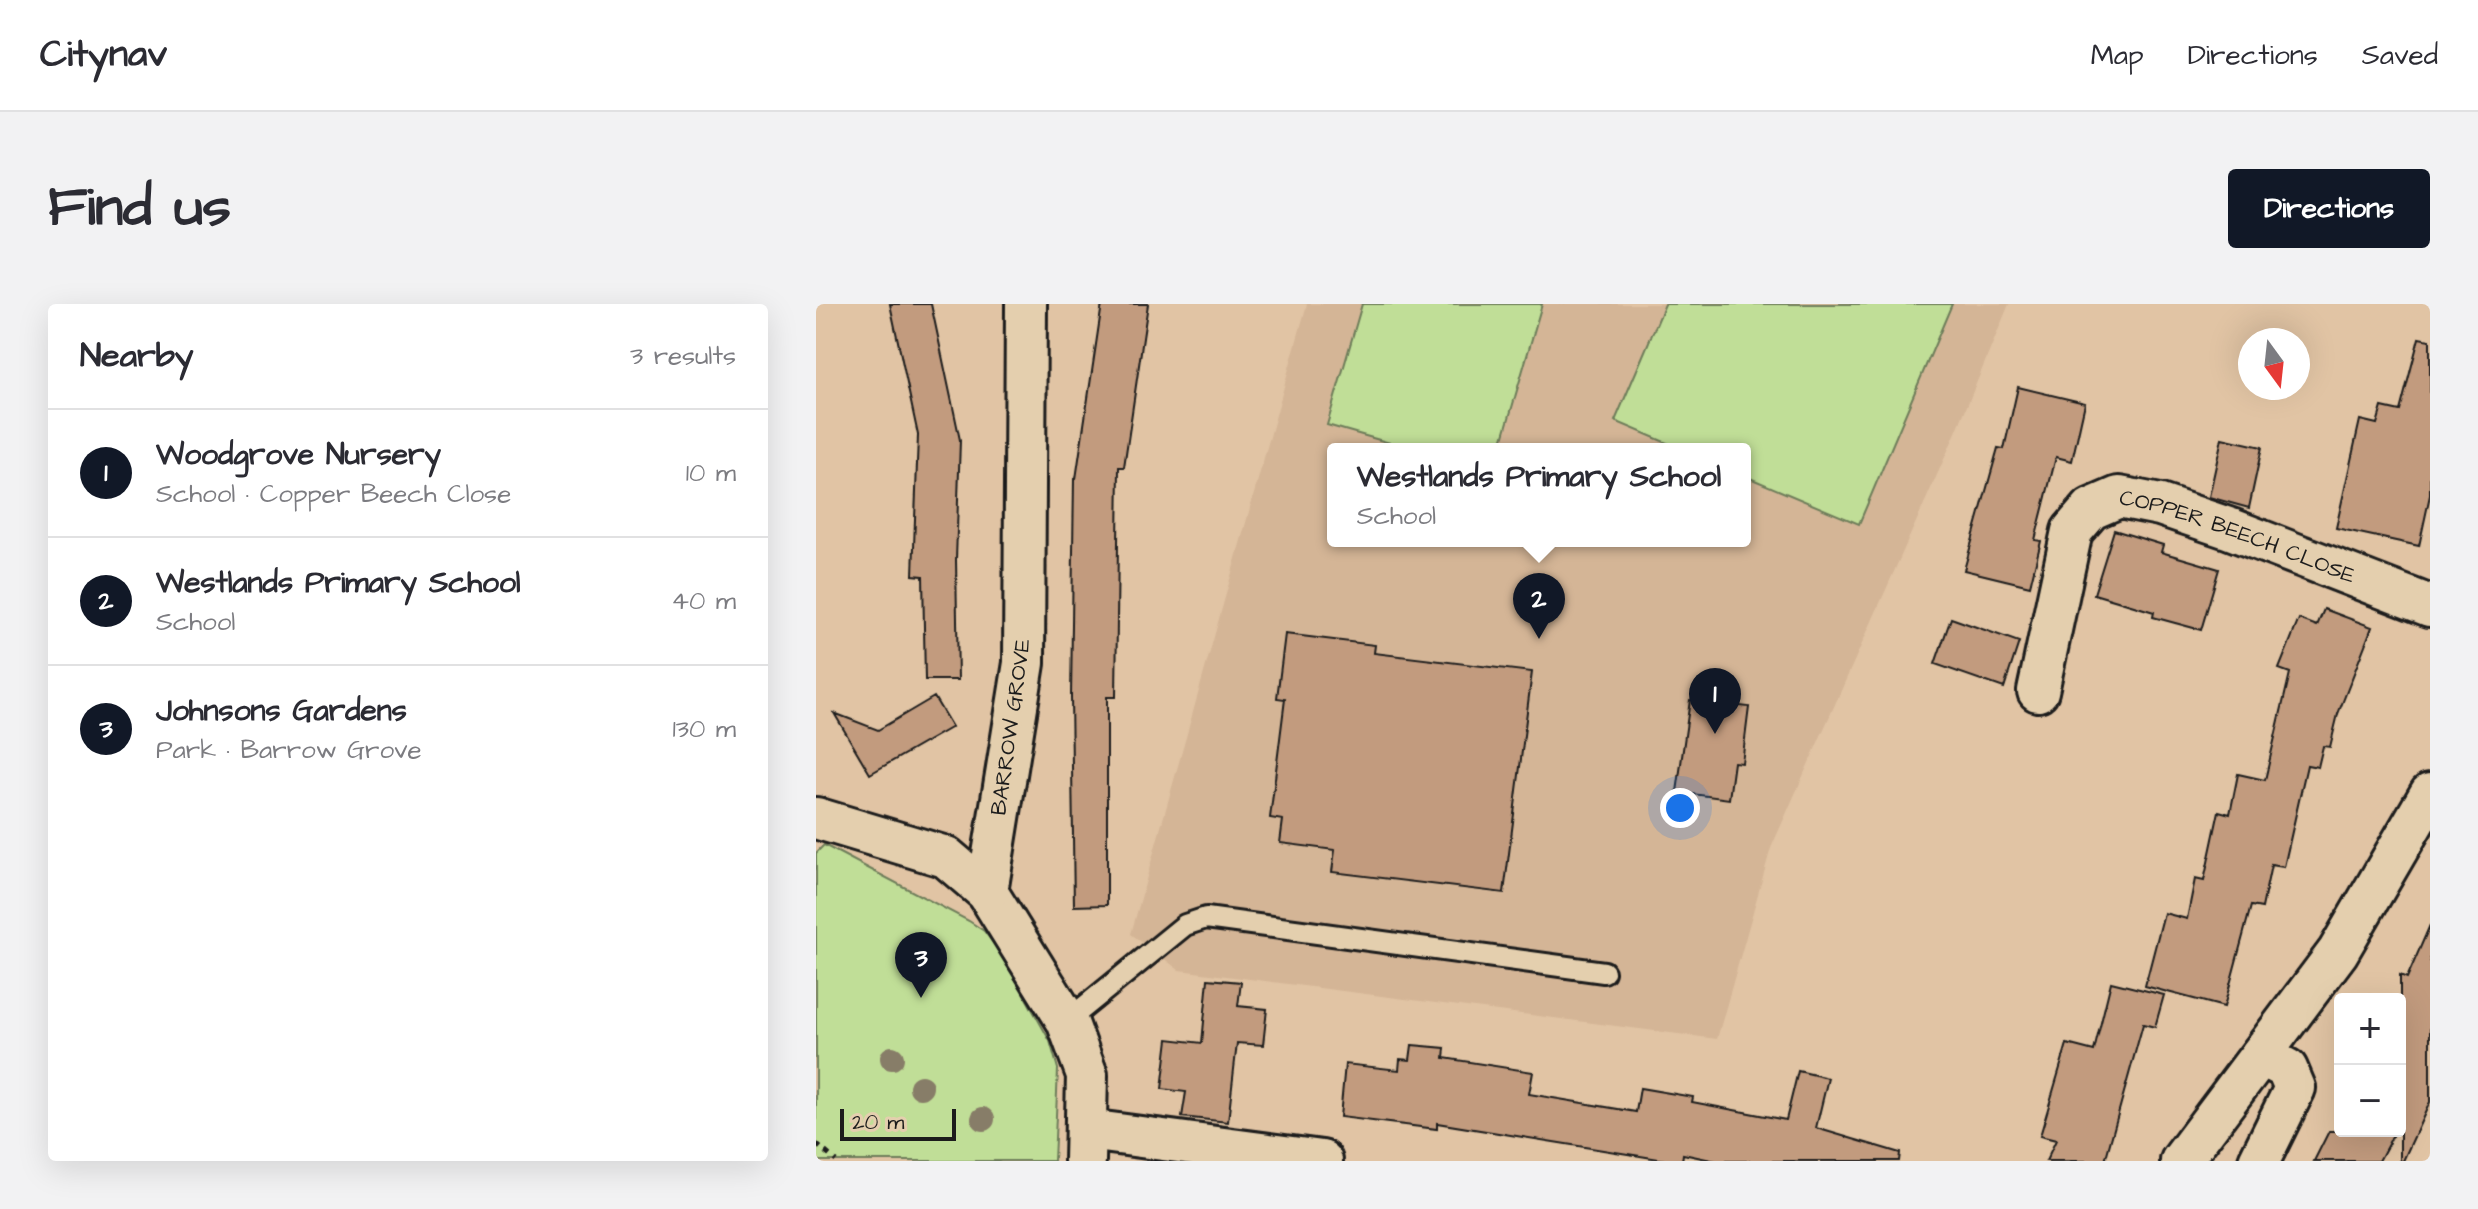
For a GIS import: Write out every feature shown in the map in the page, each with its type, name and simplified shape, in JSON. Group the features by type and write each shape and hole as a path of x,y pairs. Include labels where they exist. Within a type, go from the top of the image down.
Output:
{"street":[{"name":"BARROW GROVE","path":"987,892 1024,663 1026,304"},
{"name":"COPPER BEECH CLOSE","path":"2038,691 2072,531 2091,509 2119,497 2160,505 2231,529 2430,606"},
{"path":"2181,1161 2338,952 2430,794"},
{"path":"816,818 946,857 987,892 1067,1021 1087,1075 1086,1146 1322,1161"},
{"path":"2259,1161 2295,1088 2287,1069 2261,1055"}],"lane":[{"path":"1067,1021 1185,925 1206,918 1604,972"}],"path":[{"path":"816,1144 836,1161"}],"shaded area":[{"path":"1307,304 2009,304 1957,430 1771,848 1717,1039 1179,970 1131,934"}],"green space":[{"path":"1362,304 1542,304 1502,443 1390,443 1327,425"},
{"path":"1665,304 1952,304 1859,524 1751,479 1751,443 1667,443 1615,421"},
{"path":"824,845 969,921 984,931 1002,955 1050,1041 1058,1069 1054,1161 816,1161 816,853"}],"building":[{"path":"890,304 931,304 960,440 956,560 958,680 925,680 923,576 913,575 918,435"},
{"path":"1102,304 1148,304 1124,467 1119,467 1116,697 1107,697 1107,905 1074,906 1071,697 1074,479"},
{"path":"2419,338 2430,340 2430,495 2419,546 2336,528 2360,420 2377,424 2382,407 2400,411"},
{"path":"2018,387 2085,403 2072,461 2056,457 2035,540 2041,541 2030,586 1964,570 1998,448 2004,449"},
{"path":"2222,438 2262,447 2249,508 2209,497"},
{"path":"2114,530 2163,545 2161,552 2219,569 2201,630 2153,617 2154,612 2094,594"},
{"path":"2324,609 2372,627 2338,714 2330,747 2323,746 2318,767 2307,765 2284,867 2271,865 2262,908 2251,906 2224,1007 2145,986 2164,913 2187,919 2195,879 2204,881 2219,811 2230,814 2238,774 2265,780 2290,673 2279,669 2299,619 2317,626"},
{"path":"1951,618 2019,642 2004,688 1935,664"},
{"path":"1285,634 1375,645 1374,653 1532,672 1504,893 1332,872 1335,850 1280,843 1283,820 1270,818 1285,699 1277,698"},
{"path":"934,697 952,727 870,774 834,713 878,730"},
{"path":"1690,700 1749,707 1742,763 1734,762 1729,799 1677,792"},
{"path":"2430,925 2430,1102 2403,1161 2400,1161 2400,1137 2406,1137 2406,993 2400,993 2400,975 2407,978"},
{"path":"1208,979 1241,982 1238,1006 1267,1009 1263,1045 1237,1043 1228,1122 1182,1117 1186,1092 1162,1089 1168,1039 1202,1043"},
{"path":"2111,982 2164,995 2155,1027 2143,1024 2105,1161 2046,1161 2056,1140 2040,1136 2067,1044 2094,1051"},
{"path":"1412,1045 1445,1048 1444,1058 1533,1072 1529,1094 1636,1112 1640,1088 1693,1097 1692,1102 1786,1120 1798,1071 1828,1078 1816,1128 1900,1153 1899,1161 1716,1161 1683,1154 1682,1161 1671,1161 1437,1123 1437,1129 1340,1117 1345,1064 1399,1070 1400,1059 1410,1060"},
{"path":"2329,1131 2334,1131 2334,1137 2392,1137 2379,1161 2314,1161"}],"place":[{"name":"Westlands Primary School","path":"1539,639"},
{"name":"Woodgrove Nursery","path":"1715,734"},
{"name":"Johnsons Gardens","path":"921,998"}]}
